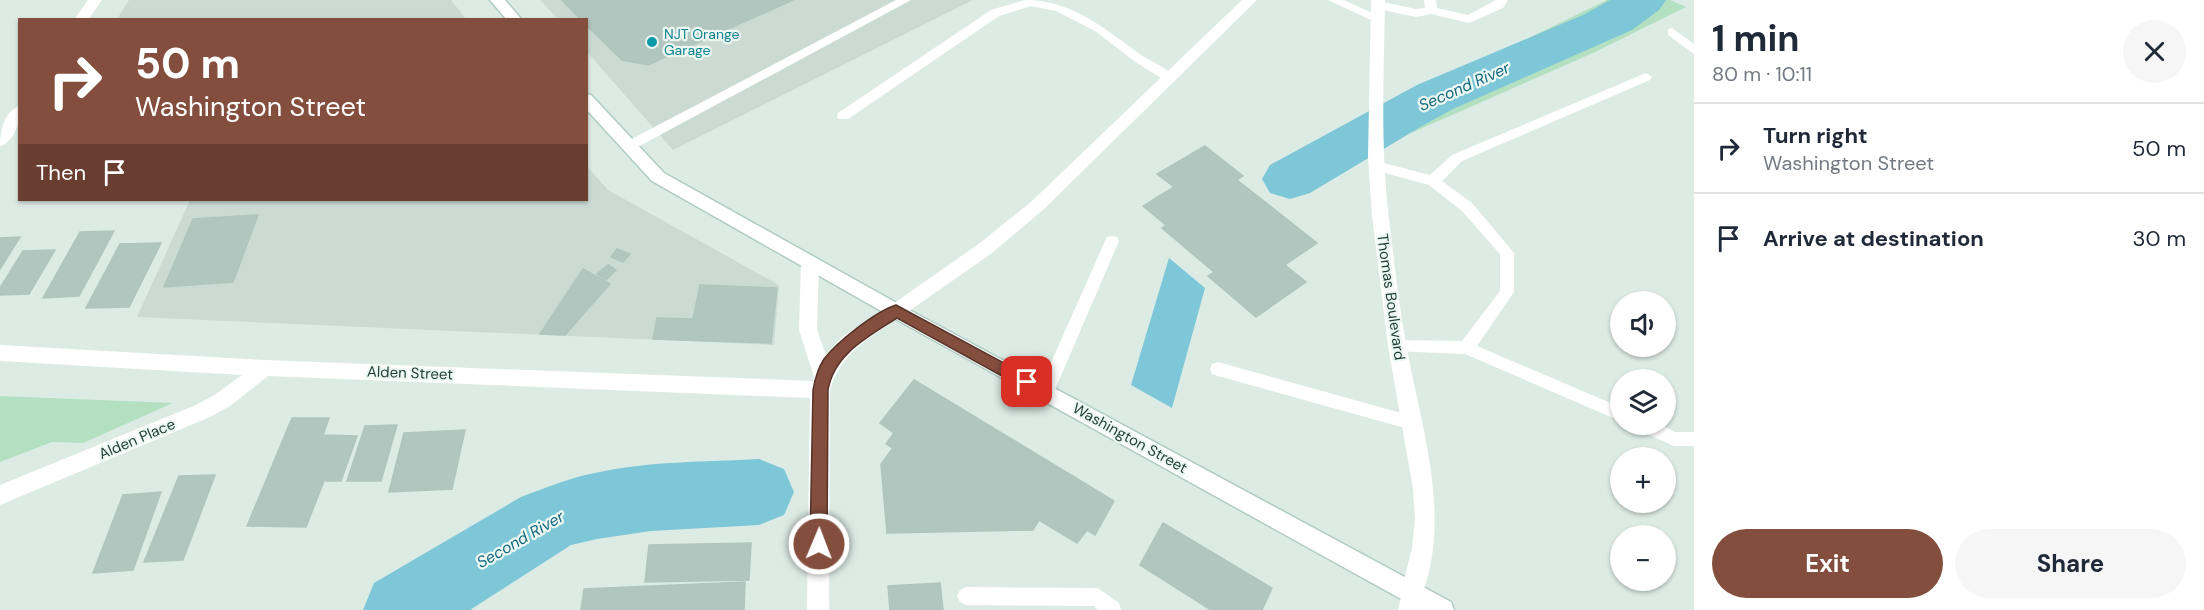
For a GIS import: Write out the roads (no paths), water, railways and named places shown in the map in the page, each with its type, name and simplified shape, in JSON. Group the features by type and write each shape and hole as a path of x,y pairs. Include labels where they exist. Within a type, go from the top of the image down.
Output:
{"street":[{"path":"82,18 94,0"},
{"path":"497,0 513,18"},
{"path":"822,382 829,363 841,350 1011,228 1250,0"},
{"name":"Thomas Boulevard","path":"1378,8 1376,161 1380,216 1397,346 1423,489 1425,519 1423,548 1411,601"},
{"name":"Washington Street","path":"588,101 658,177 896,311 1046,392 1411,601 1443,610"},
{"path":"0,140 18,114"},
{"path":"810,263 808,330 822,382 818,610"},
{"name":"Alden Street","path":"0,353 266,368 822,382"},
{"name":"Alden Place","path":"0,495 202,411 223,400 266,368"}],"lane":[{"path":"629,146 905,0"},
{"path":"1334,0 1416,13 1431,5"},
{"path":"1419,0 1469,19 1499,5 1502,0"},
{"path":"843,116 995,13 1031,2 1059,8 1099,28 1138,58 1170,78"},
{"path":"1672,32 1694,50"},
{"path":"1433,181 1457,158 1646,77"},
{"path":"1376,161 1433,181 1467,207 1507,253 1507,292 1466,348"},
{"path":"1046,392 1112,241"},
{"path":"1397,346 1466,348 1610,410"},
{"path":"1218,369 1412,423"},
{"path":"1665,435 1674,439 1694,439"},
{"path":"966,596 1098,597 1112,610"}],"water":[{"path":"1169,258 1205,288 1172,408 1131,385"}],"waterway":[{"name":"Second River","path":"1290,179 1403,113 1615,19 1642,0"},
{"name":"Second River","path":"401,610 546,521 571,512 597,505 651,498 759,492"}],"place":[{"name":"NJT Orange Garage","path":"652,42"}]}
